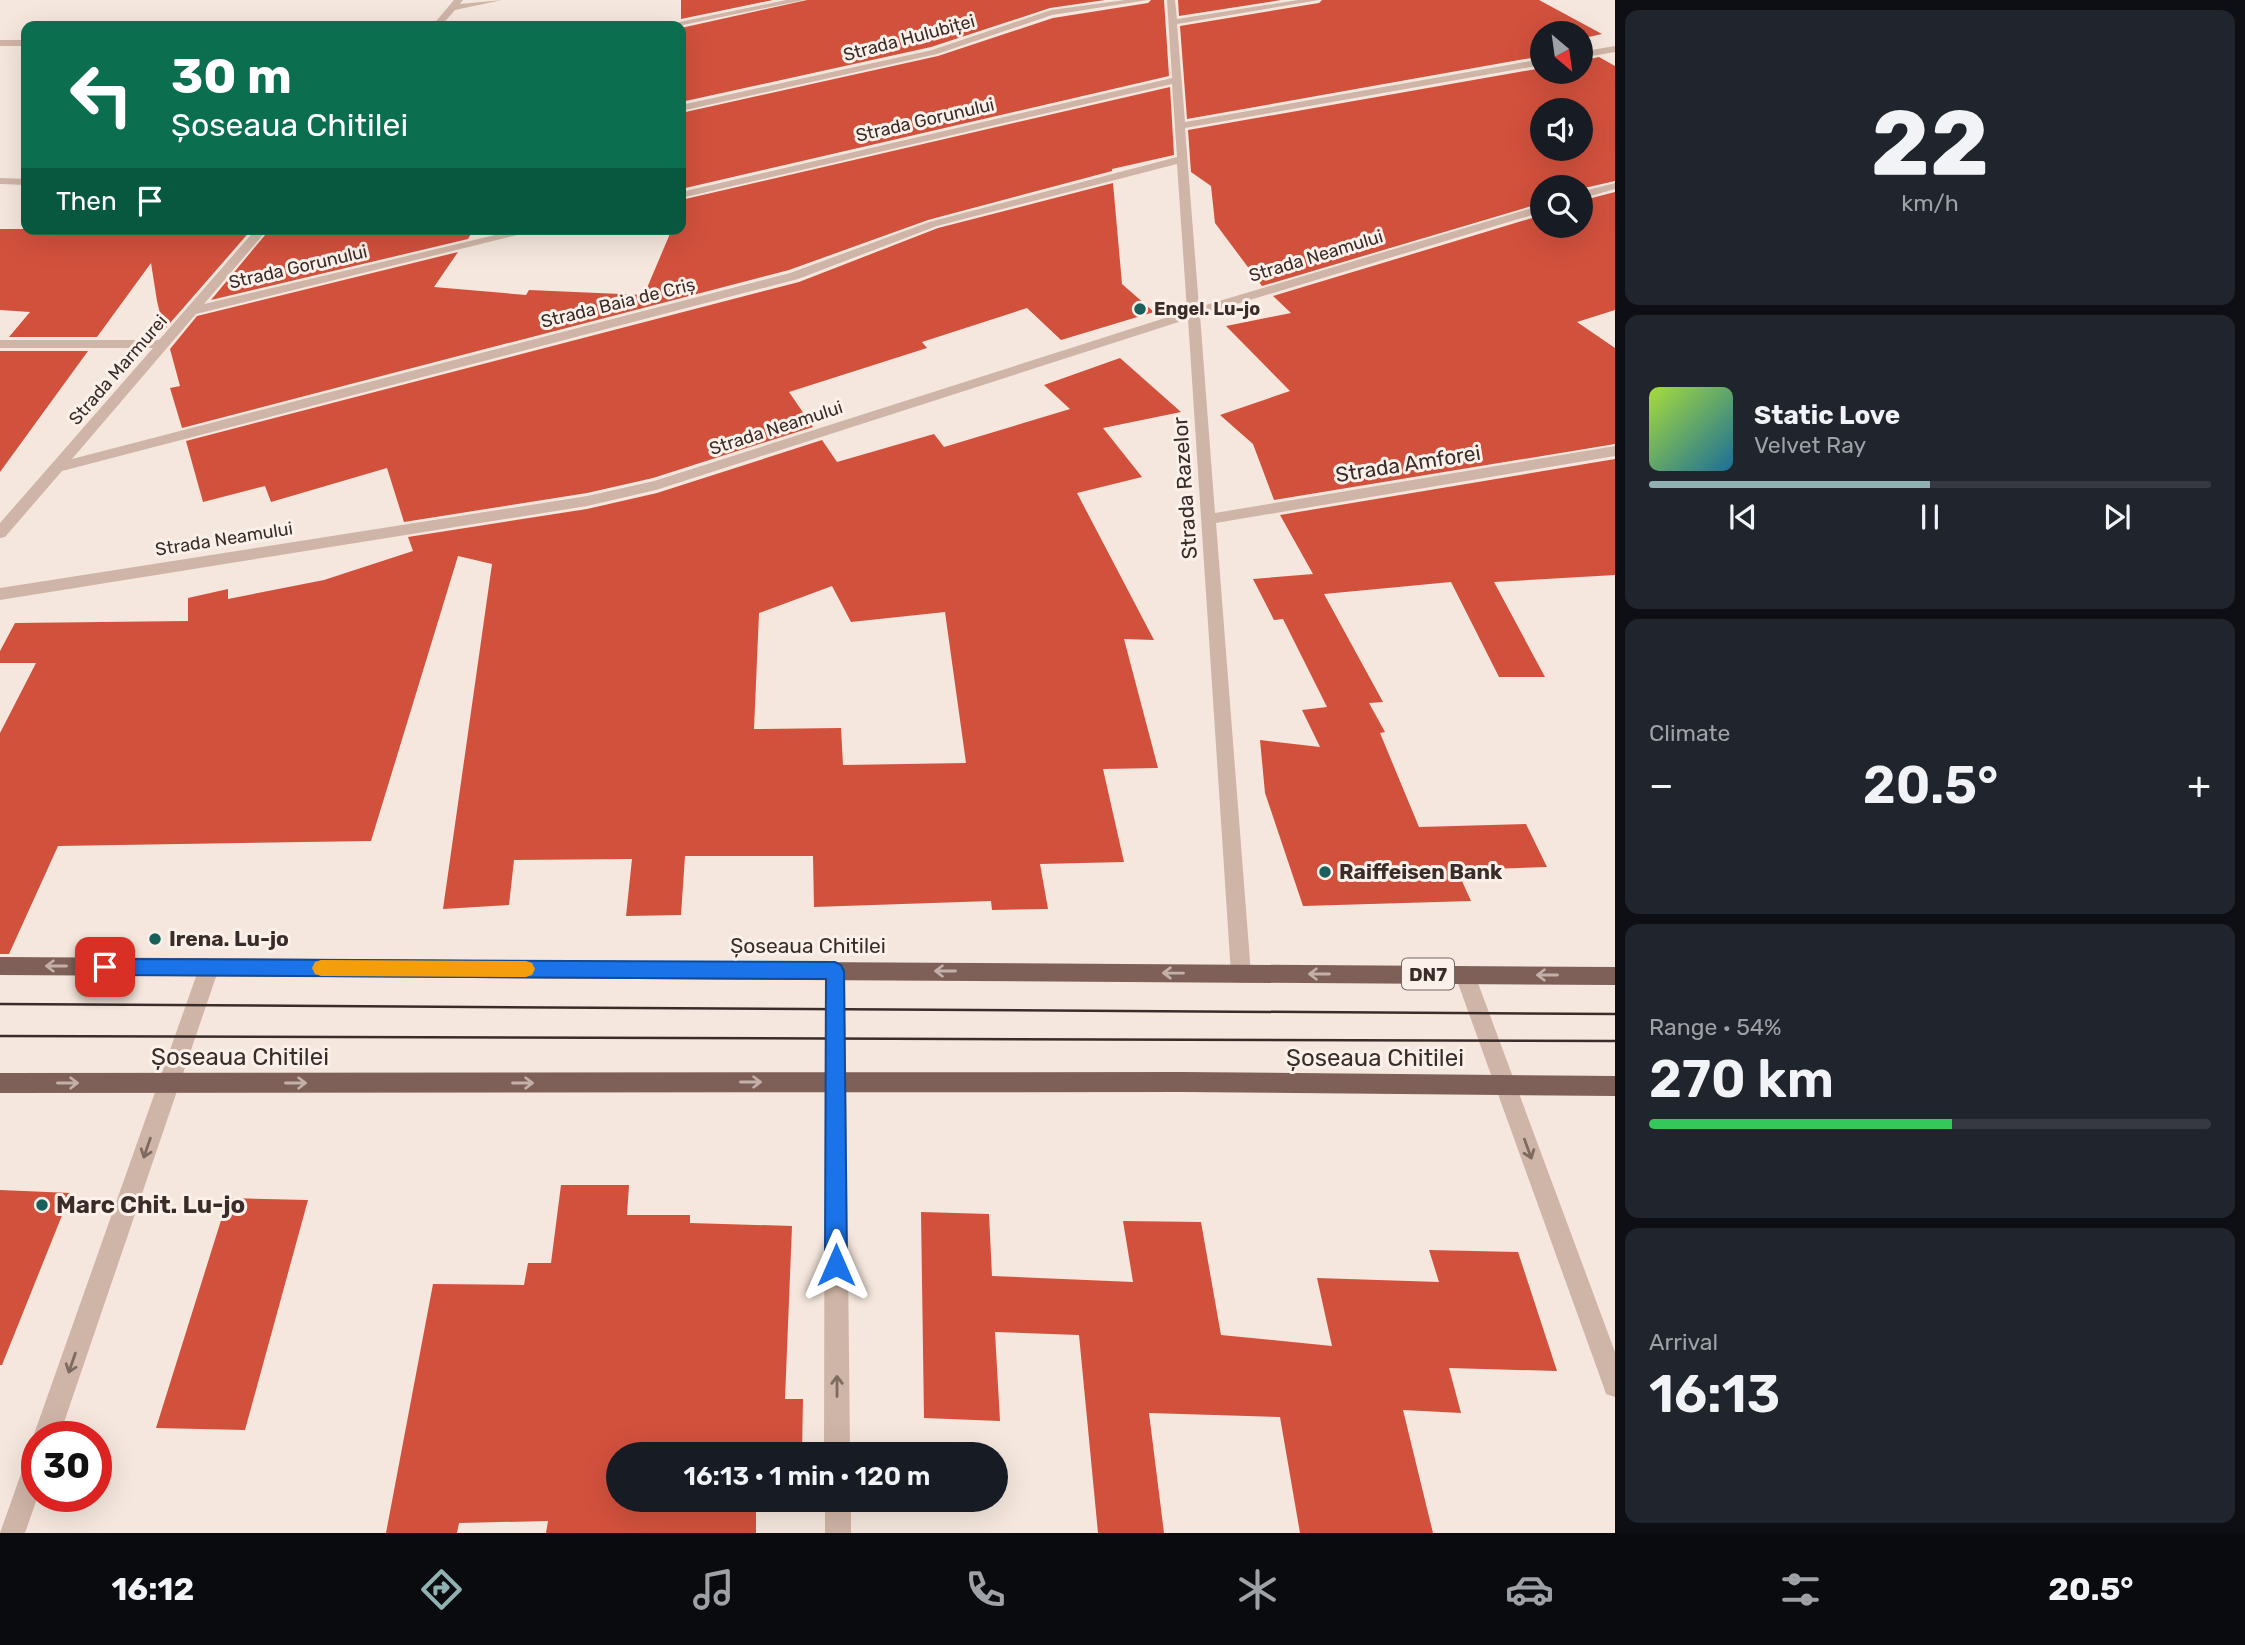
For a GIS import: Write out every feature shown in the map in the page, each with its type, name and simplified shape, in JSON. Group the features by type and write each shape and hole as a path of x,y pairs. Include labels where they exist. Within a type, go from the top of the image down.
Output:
{"main road":[{"name":"Șoseaua Chitilei","path":"0,966 1615,976"},
{"name":"Șoseaua Chitilei","path":"0,1083 835,1082 1615,1086"}],"street":[{"path":"440,21 459,0"},
{"path":"452,8 498,0"},
{"path":"686,22 800,0"},
{"name":"Strada Hulubiței","path":"686,107 934,52 1051,13 1144,0"},
{"name":"Strada Razelor","path":"1171,0 1241,974"},
{"path":"1172,22 1315,0"},
{"path":"0,43 21,43"},
{"path":"1593,53 1615,49"},
{"path":"1180,126 1530,64"},
{"name":"Strada Gorunului","path":"686,194 1177,80"},
{"name":"Strada Baia de Criș","path":"58,467 794,276 933,224 1183,159"},
{"path":"0,181 21,182"},
{"path":"1593,192 1615,186"},
{"name":"Strada Neamului","path":"0,594 587,501 656,485 1194,313 1530,212"},
{"name":"Strada Marmurei","path":"1,532 257,235"},
{"name":"Strada Gorunului","path":"191,311 511,235"},
{"path":"0,344 163,344"},
{"name":"Strada Amforei","path":"1209,519 1615,451"},
{"path":"52,1421 209,968"},
{"path":"835,971 837,1442"},
{"path":"1465,975 1615,1385"},
{"path":"12,1533 21,1508"},
{"path":"838,1512 838,1533"}],"building":[{"path":"681,0 773,0 681,19"},
{"path":"807,0 1105,0 1050,8 931,47 686,101 686,27"},
{"path":"1151,0 1164,0 1169,76 686,188 686,112 938,56 1053,18 1148,3"},
{"path":"1178,0 1281,0 1179,16"},
{"path":"1322,0 1539,0 1578,21 1530,21 1530,58 1187,119 1180,26 1319,3"},
{"path":"1593,29 1602,34 1593,36"},
{"path":"1599,57 1615,66 1615,181 1593,186 1593,175 1530,175 1530,207 1262,286 1215,223 1211,186 1191,172 1188,130 1530,70 1530,84 1593,84 1593,58"},
{"path":"1170,87 1174,155 1112,169 928,220 789,270 182,428 170,388 180,386 170,349 197,316 458,252 434,287 526,295 529,290 644,295 669,235 686,235 686,199"},
{"path":"1113,183 1122,284 1154,312 1061,340 1027,308 922,342 927,348 789,392 813,427 653,478 587,493 404,522 387,468 271,502 265,486 203,502 186,441 799,282 938,228"},
{"path":"1615,192 1615,310 1577,322 1615,348 1615,444 1274,500 1253,444 1220,415 1290,391 1226,326 1291,313 1273,296 1530,219 1530,238 1593,238 1593,198"},
{"path":"0,229 21,229 21,235 247,235 164,330 151,263 97,337 9,337 30,312 0,310"},
{"path":"265,235 470,235 468,239 211,300"},
{"path":"0,351 88,351 0,472"},
{"path":"1120,358 1181,412 1103,428 1142,477 1077,493 1154,640 1124,639 1158,768 1103,769 1124,862 1040,864 1048,909 992,910 991,901 814,907 813,856 685,856 681,915 626,916 632,859 514,860 509,905 443,909 492,564 458,556 371,841 58,846 9,954 0,954 0,733 36,663 0,663 0,651 15,623 188,621 188,598 228,589 228,599 324,580 413,551 408,537 587,509 657,493 822,440 837,462 934,434 944,447 1070,409 1044,385","holes":["832,586 851,622 945,612 966,763 843,765 841,728 754,729 759,613"]},
{"path":"1615,459 1615,575 1494,582 1545,677 1499,677 1451,582 1324,594 1383,702 1369,703 1385,732 1380,733 1419,827 1526,824 1547,867 1457,870 1471,901 1303,906 1265,793 1260,740 1320,747 1302,710 1327,707 1283,619 1274,620 1253,579 1313,574 1280,515"},
{"path":"561,1185 629,1185 627,1215 690,1215 690,1223 792,1226 785,1399 803,1399 802,1442 606,1442 606,1512 756,1512 756,1533 546,1533 548,1521 459,1523 457,1533 386,1533 433,1284 524,1285 528,1263 551,1263"},
{"path":"0,1190 71,1193 2,1365 0,1365"},
{"path":"228,1198 308,1200 245,1430 156,1428"},
{"path":"921,1212 989,1214 992,1276 1133,1282 1123,1221 1201,1222 1221,1335 1332,1346 1317,1278 1439,1282 1429,1250 1518,1252 1557,1371 1449,1368 1461,1413 1403,1410 1433,1533 1300,1533 1280,1417 1149,1413 1164,1533 1098,1533 1079,1335 995,1332 1000,1421 924,1418"}],"tram line":[{"path":"0,1004 1615,1014"},
{"path":"0,1036 1615,1041"}],"slow traffic":[{"path":"321,968 526,969"}],"place":[{"name":"Engel. Lu-jo","path":"1140,309"},
{"name":"Raiffeisen Bank","path":"1325,872"},
{"name":"Irena. Lu-jo","path":"155,939"},
{"name":"Marc Chit. Lu-jo","path":"42,1205"}],"route":[{"path":"105,967 835,971 836,1265"}]}
